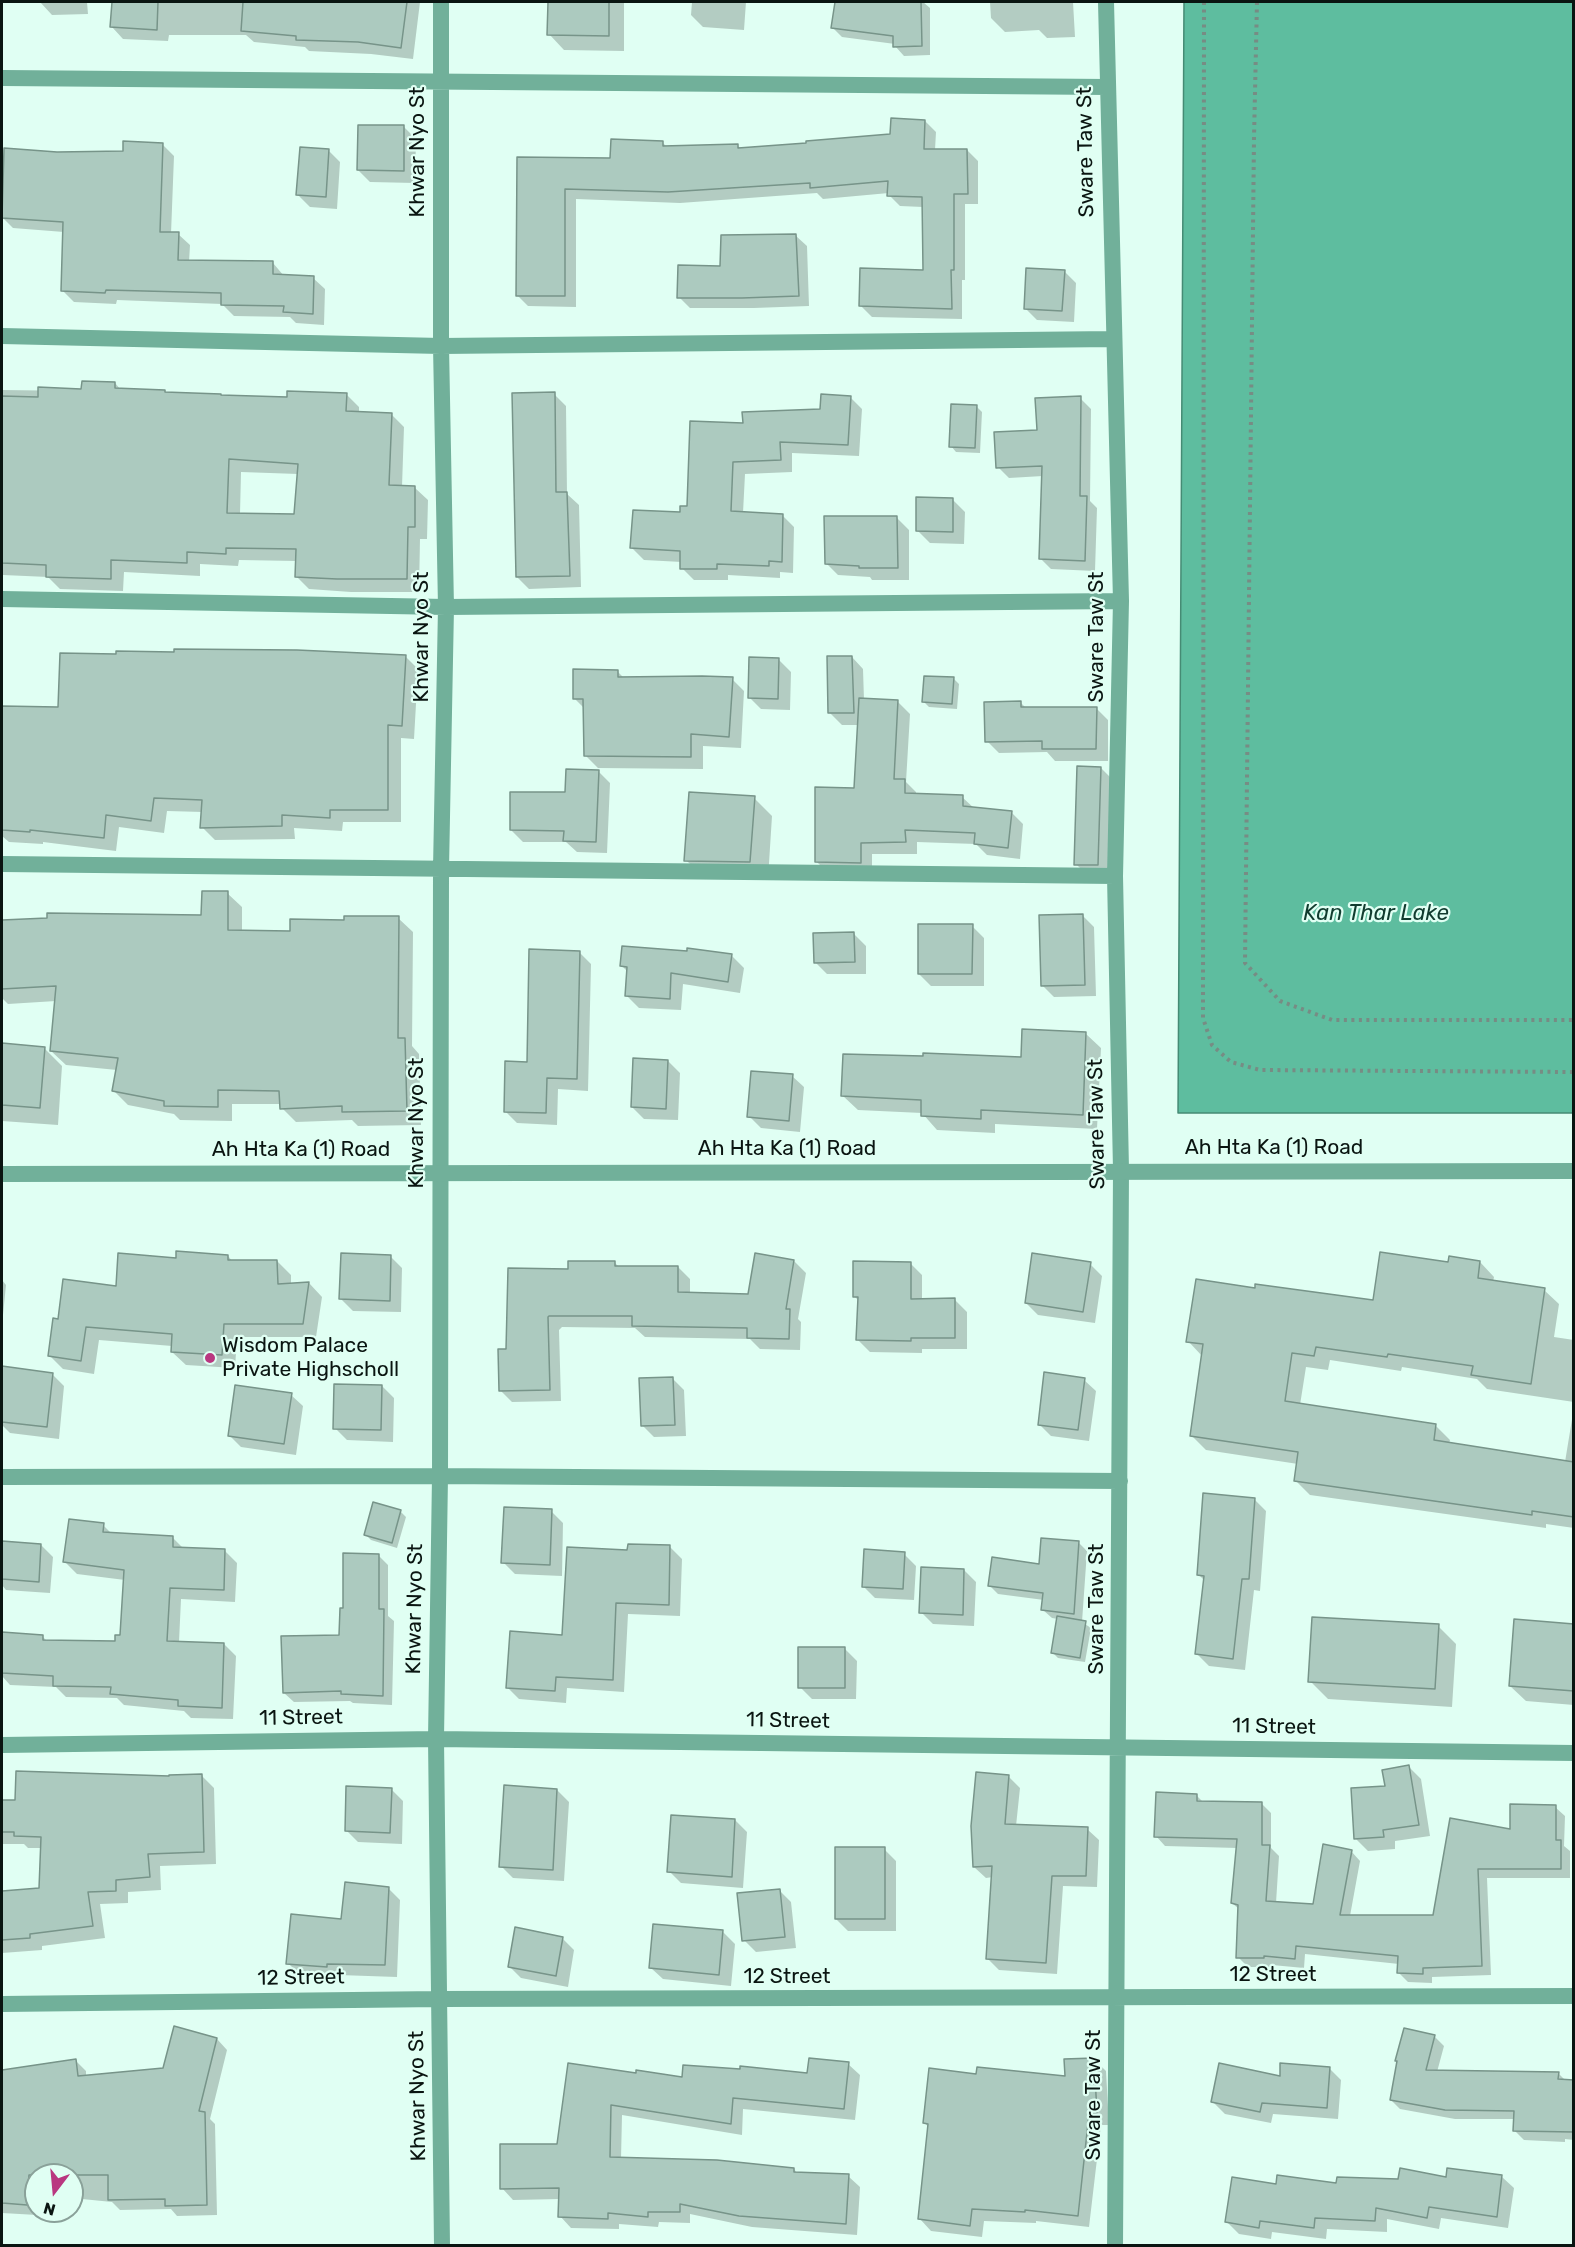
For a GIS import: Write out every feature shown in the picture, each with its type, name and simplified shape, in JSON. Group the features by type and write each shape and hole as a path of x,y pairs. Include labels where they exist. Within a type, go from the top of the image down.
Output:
{"street":[{"name":"Khwar Nyo St","path":"441,2 441,346 446,607 441,869 440,1476 435,1739 442,2246"},
{"name":"Sware Taw St","path":"1106,2 1121,601 1115,876 1120,1170 1115,2246"},
{"path":"2,78 1107,87"},
{"path":"2,336 441,346 1114,339"},
{"path":"2,599 446,607 1121,601"},
{"path":"2,864 1115,876"},
{"name":"Ah Hta Ka (1) Road","path":"2,1174 1120,1170 1574,1171"},
{"path":"2,1477 440,1476 1120,1481"},
{"name":"11 Street","path":"2,1744 435,1739 1574,1753"},
{"name":"12 Street","path":"2,2004 440,1999 1574,1996"}],"path":[{"path":"1204,2 1203,1018 1212,1045 1231,1062 1260,1070 1574,1072"},
{"path":"1257,2 1245,963 1280,1001 1332,1020 1574,1020"}],"water":[{"name":"Kan Thar Lake","path":"1184,2 1573,2 1573,1113 1178,1113"}],"building":[{"path":"112,2 158,2 157,30 110,27"},
{"path":"243,2 407,2 401,48 358,42 296,40 296,36 241,31"},
{"path":"548,2 609,2 609,36 547,35"},
{"path":"835,2 921,2 922,46 893,47 893,36 831,28"},
{"path":"891,118 925,120 924,149 967,149 968,194 954,194 952,309 859,306 860,268 923,270 922,197 887,196 888,181 810,188 810,183 668,192 565,189 565,296 516,296 517,157 610,158 611,139 663,141 663,146 738,144 738,148 806,143 806,141 890,134"},
{"path":"358,125 404,125 404,171 357,170"},
{"path":"123,141 163,143 160,232 179,232 178,260 273,261 273,274 314,276 313,314 283,312 284,306 221,305 221,293 61,291 63,222 2,218 4,148 57,152 123,151"},
{"path":"300,147 329,149 326,197 296,195"},
{"path":"796,234 799,296 677,298 678,265 720,266 721,235"},
{"path":"1026,268 1065,270 1062,311 1024,309"},
{"path":"82,381 115,382 115,388 221,395 287,397 287,391 347,393 346,411 392,413 389,485 415,486 415,527 408,527 407,579 295,577 296,549 226,548 226,554 187,552 187,563 111,560 111,579 46,577 46,565 2,563 2,396 38,397 38,387 81,389","holes":["229,459 298,464 294,514 227,513"]},
{"path":"555,392 556,492 567,492 570,576 516,577 512,393"},
{"path":"821,394 851,396 848,445 780,442 781,460 733,462 731,511 783,514 782,562 769,561 769,566 717,564 717,569 680,569 680,551 630,548 633,510 680,512 680,506 687,506 690,421 743,423 742,412 820,409"},
{"path":"1081,396 1080,496 1087,496 1085,561 1039,559 1042,466 996,468 994,432 1037,430 1035,398"},
{"path":"951,404 977,405 975,448 949,447"},
{"path":"916,497 953,498 953,532 916,531"},
{"path":"824,516 897,516 898,568 859,568 859,566 825,564"},
{"path":"174,649 297,650 406,655 402,726 388,725 388,810 330,810 330,818 282,815 282,826 200,828 202,800 154,798 151,821 106,815 104,838 30,830 30,832 2,830 2,706 58,707 60,653 174,652"},
{"path":"827,656 852,656 854,713 828,713"},
{"path":"749,657 779,658 778,699 748,698"},
{"path":"573,669 618,670 618,677 733,677 729,737 691,734 691,757 584,756 583,699 573,699"},
{"path":"924,676 954,677 952,704 922,702"},
{"path":"859,698 898,700 894,779 905,779 905,793 963,795 963,806 1012,811 1008,848 974,844 975,833 905,830 906,842 861,843 861,863 815,862 815,787 854,788"},
{"path":"1021,701 1021,707 1097,707 1096,749 1042,749 1042,741 985,742 984,702"},
{"path":"1077,766 1101,767 1098,865 1074,865"},
{"path":"566,769 599,770 596,842 563,841 564,831 510,830 510,792 565,792"},
{"path":"689,792 755,796 750,862 684,861"},
{"path":"202,891 228,891 228,930 290,931 290,919 344,920 344,916 399,916 398,1038 405,1038 407,1111 342,1112 342,1106 280,1109 279,1091 218,1090 218,1107 164,1106 164,1101 112,1091 118,1058 50,1051 56,986 2,989 2,920 47,918 47,913 201,915"},
{"path":"1083,914 1085,985 1041,986 1039,915"},
{"path":"918,924 973,924 972,974 918,974"},
{"path":"854,932 855,962 814,963 813,933"},
{"path":"622,946 687,951 687,948 732,954 728,982 671,973 670,999 625,996 627,967 620,966"},
{"path":"529,949 580,951 577,1079 547,1078 546,1113 504,1112 505,1061 527,1062"},
{"path":"1022,1029 1086,1032 1083,1115 981,1110 981,1119 921,1116 921,1100 841,1096 843,1054 923,1056 923,1053 1021,1057"},
{"path":"2,1043 45,1047 40,1108 2,1105"},
{"path":"633,1058 668,1060 666,1109 631,1107"},
{"path":"751,1071 793,1074 789,1121 747,1117"},
{"path":"176,1251 228,1255 228,1260 277,1260 278,1284 309,1282 303,1324 224,1324 222,1355 171,1352 172,1334 86,1327 81,1361 48,1356 53,1318 58,1319 63,1279 116,1286 118,1253 176,1258"},
{"path":"1380,1252 1448,1262 1449,1256 1480,1261 1478,1278 1545,1288 1531,1384 1471,1375 1473,1366 1316,1347 1314,1356 1292,1353 1285,1401 1436,1424 1434,1440 1574,1462 1574,1517 1532,1511 1532,1515 1294,1481 1298,1452 1190,1436 1203,1344 1186,1342 1196,1279 1255,1288 1255,1284 1373,1300"},
{"path":"341,1253 391,1255 390,1301 339,1299"},
{"path":"755,1253 794,1260 786,1309 790,1309 789,1339 747,1338 747,1328 632,1326 632,1316 549,1316 550,1390 499,1391 498,1349 506,1349 508,1268 568,1269 568,1261 615,1261 615,1266 678,1266 678,1292 748,1294"},
{"path":"1032,1253 1091,1262 1083,1312 1025,1303"},
{"path":"853,1261 911,1262 911,1299 955,1298 955,1338 911,1338 911,1341 856,1340 858,1297 853,1297"},
{"path":"2,1366 53,1373 47,1427 2,1422"},
{"path":"1044,1372 1085,1378 1078,1430 1038,1425"},
{"path":"673,1377 675,1425 641,1426 639,1378"},
{"path":"334,1384 382,1385 381,1430 333,1429"},
{"path":"235,1385 292,1393 284,1444 228,1436"},
{"path":"1203,1493 1255,1498 1249,1579 1242,1579 1233,1659 1195,1654 1204,1576 1197,1575"},
{"path":"373,1502 401,1510 392,1543 364,1535"},
{"path":"504,1507 552,1509 550,1565 501,1563"},
{"path":"69,1519 104,1523 103,1532 173,1536 173,1547 225,1549 224,1590 170,1588 167,1641 224,1643 222,1708 178,1706 178,1700 110,1694 111,1687 53,1686 53,1676 2,1673 2,1632 43,1635 43,1640 115,1641 115,1635 120,1635 124,1570 63,1562"},
{"path":"1041,1538 1079,1541 1074,1614 1041,1610 1043,1593 988,1586 992,1557 1039,1564"},
{"path":"2,1541 41,1544 39,1582 2,1579"},
{"path":"628,1544 670,1545 669,1605 616,1603 613,1680 556,1677 555,1691 506,1688 510,1631 562,1635 567,1547 627,1550"},
{"path":"864,1549 905,1552 903,1589 862,1587"},
{"path":"343,1553 379,1554 379,1609 384,1609 383,1696 341,1694 341,1691 283,1693 281,1636 339,1635 340,1608 343,1608"},
{"path":"921,1567 964,1569 963,1615 919,1613"},
{"path":"1057,1616 1086,1621 1080,1658 1051,1653"},
{"path":"1312,1617 1439,1624 1435,1689 1308,1682"},
{"path":"1514,1619 1574,1624 1574,1691 1509,1686"},
{"path":"798,1647 845,1647 845,1688 798,1688"},
{"path":"1409,1765 1419,1825 1383,1830 1384,1837 1354,1839 1351,1788 1385,1786 1382,1770"},
{"path":"16,1771 169,1776 202,1774 204,1852 148,1854 150,1877 116,1880 116,1891 88,1892 93,1926 30,1934 30,1938 2,1940 2,1891 39,1888 41,1837 14,1836 14,1832 2,1832 2,1800 15,1800"},
{"path":"976,1772 1009,1775 1005,1824 1088,1827 1086,1876 1052,1876 1046,1963 986,1959 992,1866 973,1867 971,1826"},
{"path":"504,1785 557,1789 553,1870 499,1867"},
{"path":"346,1786 392,1788 390,1833 345,1831"},
{"path":"1156,1792 1197,1794 1197,1801 1262,1802 1262,1845 1270,1845 1266,1901 1313,1904 1323,1844 1352,1850 1340,1915 1433,1915 1450,1818 1510,1829 1510,1804 1556,1805 1556,1840 1561,1840 1561,1869 1478,1869 1482,1966 1423,1968 1423,1974 1397,1973 1398,1956 1296,1946 1295,1959 1264,1956 1264,1958 1236,1958 1238,1905 1231,1903 1237,1839 1154,1837"},
{"path":"671,1815 735,1819 732,1877 667,1872"},
{"path":"835,1847 885,1847 885,1919 835,1919"},
{"path":"345,1882 389,1887 385,1965 327,1964 327,1967 286,1964 291,1914 341,1919"},
{"path":"780,1889 785,1937 742,1941 737,1893"},
{"path":"653,1924 723,1930 719,1975 649,1968"},
{"path":"515,1927 563,1937 556,1976 508,1967"},
{"path":"174,2026 217,2038 199,2111 205,2112 207,2205 165,2206 165,2199 108,2200 108,2175 84,2175 84,2163 24,2163 24,2205 2,2203 2,2070 76,2059 78,2076 163,2068"},
{"path":"1404,2028 1435,2035 1426,2070 1559,2072 1558,2079 1574,2080 1574,2132 1513,2131 1514,2111 1445,2110 1390,2100 1397,2061 1395,2061"},
{"path":"809,2058 849,2062 844,2109 733,2098 731,2124 611,2105 610,2157 717,2160 794,2168 794,2172 849,2174 846,2224 739,2216 680,2204 680,2212 648,2212 648,2217 608,2213 608,2219 558,2217 559,2188 500,2189 500,2144 557,2144 568,2063 682,2077 683,2065 740,2069 740,2066 807,2073"},
{"path":"1094,2058 1097,2113 1089,2114 1078,2216 1025,2210 1025,2212 972,2209 970,2226 918,2219 928,2124 923,2123 929,2068 976,2074 977,2067 1065,2076 1064,2059"},
{"path":"1219,2063 1280,2076 1280,2063 1330,2067 1327,2108 1262,2103 1260,2112 1211,2102"},
{"path":"1400,2168 1446,2177 1447,2168 1502,2175 1497,2217 1429,2207 1427,2218 1376,2208 1375,2221 1315,2218 1314,2228 1260,2221 1259,2228 1225,2222 1232,2177 1276,2184 1277,2175 1336,2183 1337,2177 1398,2179"}],"place":[{"name":"Wisdom Palace Private Highscholl","path":"210,1358"}]}
